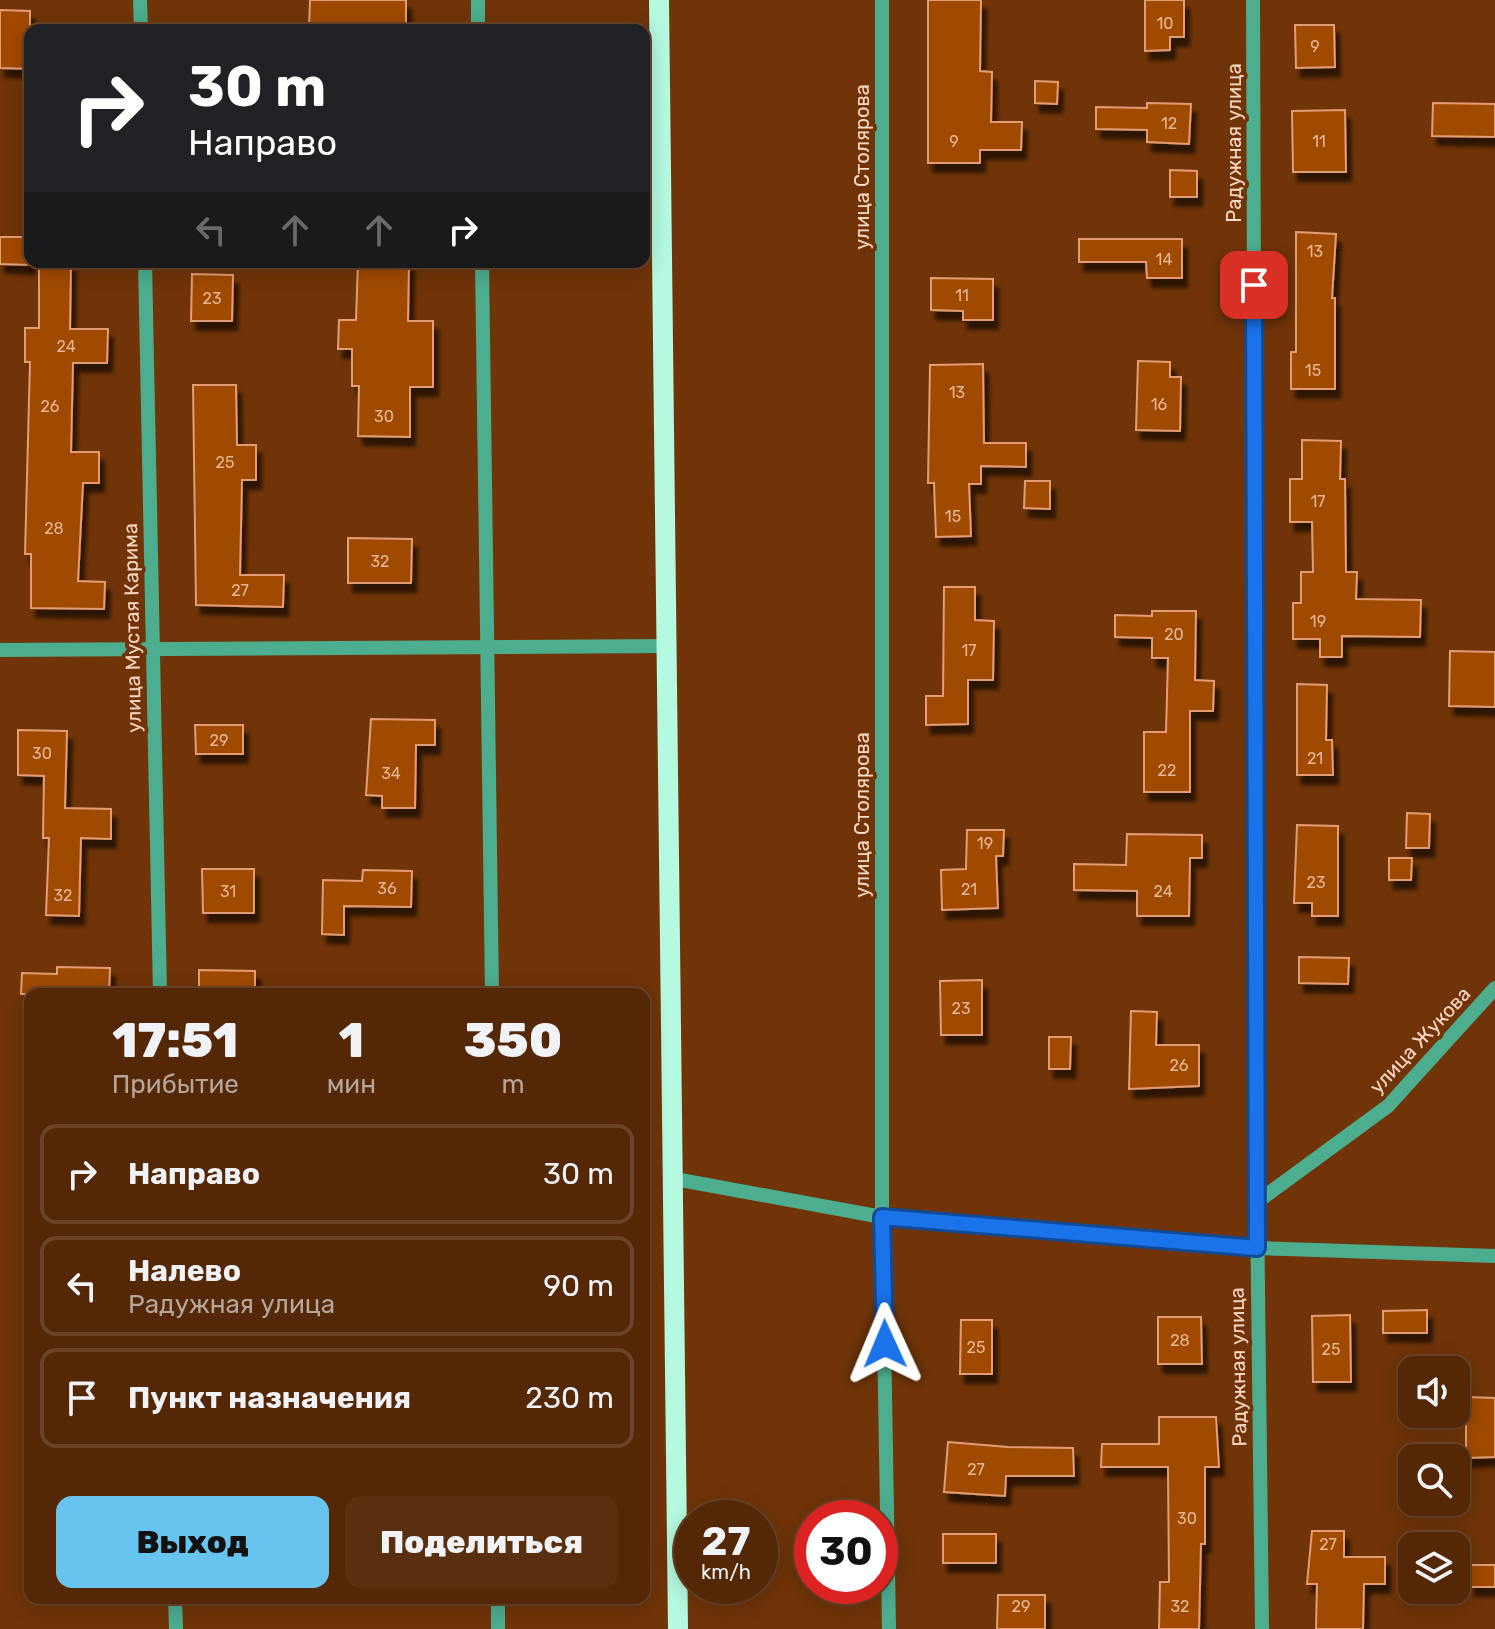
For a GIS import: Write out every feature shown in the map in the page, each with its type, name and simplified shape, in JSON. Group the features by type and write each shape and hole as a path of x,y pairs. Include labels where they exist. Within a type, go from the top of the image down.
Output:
{"main road":[{"path":"659,0 669,646 678,1629"}],"street":[{"path":"140,0 141,24"},
{"path":"478,0 478,24"},
{"name":"улица Столярова","path":"882,0 882,1217 889,1629"},
{"name":"Радужная улица","path":"1253,0 1257,1248 1262,1629"},
{"name":"улица Мустая Карима","path":"145,268 160,988"},
{"path":"482,268 492,988"},
{"path":"0,650 669,646"},
{"name":"улица Жукова","path":"1257,1202 1388,1106 1495,988"},
{"path":"675,1179 882,1217 1257,1248 1495,1256"},
{"path":"175,1604 176,1629"},
{"path":"498,1604 498,1629"}],"building":[{"path":"310,0 406,0 406,24 309,24"},
{"path":"928,0 981,0 980,71 992,72 991,122 1022,122 1021,150 980,150 980,163 928,163"},
{"path":"1145,0 1184,0 1184,37 1170,37 1170,50 1145,51"},
{"path":"0,10 30,11 30,24 24,24 24,69 0,68"},
{"path":"1295,25 1334,25 1335,67 1296,68"},
{"path":"1035,81 1058,82 1057,104 1035,103"},
{"path":"1147,103 1191,104 1189,144 1147,142 1147,130 1096,129 1096,107 1147,108"},
{"path":"1433,103 1495,104 1495,137 1432,136"},
{"path":"1345,110 1346,172 1293,172 1292,111"},
{"path":"1170,170 1197,171 1197,197 1170,197"},
{"path":"1296,232 1336,234 1332,298 1335,298 1335,389 1291,389 1291,352 1296,352"},
{"path":"0,237 24,237 24,265 0,264"},
{"path":"1079,239 1182,239 1182,278 1147,278 1146,262 1079,262"},
{"path":"39,268 71,268 70,329 108,329 107,363 73,363 71,452 99,452 99,483 83,483 78,581 105,582 104,609 31,608 31,554 25,554 30,362 25,362 25,328 39,328"},
{"path":"358,268 409,268 408,321 433,321 433,387 410,387 410,437 358,436 359,386 352,386 352,349 338,349 339,320 356,320"},
{"path":"192,274 233,275 232,321 191,321"},
{"path":"931,278 993,279 993,320 963,320 963,311 931,310"},
{"path":"1138,361 1170,362 1170,377 1181,377 1180,431 1136,430"},
{"path":"983,364 984,443 1026,443 1026,467 981,466 981,484 969,484 971,536 936,537 934,483 928,483 930,365"},
{"path":"193,385 236,385 237,445 256,445 256,480 242,480 240,575 284,575 283,607 196,605"},
{"path":"1302,440 1341,441 1340,479 1345,479 1346,572 1357,572 1356,599 1421,600 1420,637 1342,636 1342,657 1320,657 1320,639 1293,639 1293,603 1301,603 1301,572 1313,572 1312,522 1290,522 1290,479 1302,479"},
{"path":"1025,481 1050,481 1050,509 1024,508"},
{"path":"348,538 412,539 411,583 348,583"},
{"path":"944,587 975,587 975,620 994,621 993,680 968,680 968,724 926,725 926,696 943,696"},
{"path":"1152,611 1196,611 1195,680 1214,681 1213,711 1190,711 1190,792 1144,792 1144,732 1166,732 1168,658 1152,658 1152,638 1115,637 1115,615 1152,616"},
{"path":"1450,651 1495,652 1495,707 1449,706"},
{"path":"1297,684 1327,685 1326,740 1332,740 1333,775 1297,775"},
{"path":"371,719 435,720 435,745 416,745 415,808 382,808 382,796 366,795"},
{"path":"195,725 243,725 243,754 196,754"},
{"path":"18,730 67,731 65,808 111,809 111,839 81,838 79,916 46,915 49,838 43,838 44,776 18,775"},
{"path":"1407,813 1430,814 1429,848 1406,848"},
{"path":"1297,825 1338,826 1338,916 1312,916 1312,903 1294,903"},
{"path":"967,830 1004,830 1003,856 996,856 998,908 942,910 941,870 966,869"},
{"path":"1127,834 1202,835 1202,858 1190,858 1189,916 1137,916 1137,891 1074,890 1074,864 1126,865"},
{"path":"1389,858 1412,858 1411,880 1389,880"},
{"path":"202,869 254,869 254,913 203,913"},
{"path":"363,870 412,871 411,907 344,906 344,935 322,934 323,880 362,881"},
{"path":"1299,957 1349,958 1348,984 1299,983"},
{"path":"57,967 110,968 109,988 24,988 24,994 21,994 22,973 57,974"},
{"path":"199,970 255,971 255,988 199,988"},
{"path":"982,980 982,1035 941,1035 940,981"},
{"path":"1131,1011 1157,1012 1156,1045 1199,1045 1199,1086 1129,1089"},
{"path":"1049,1037 1071,1037 1070,1069 1049,1069"},
{"path":"1427,1310 1427,1333 1383,1333 1383,1311"},
{"path":"1350,1315 1351,1382 1313,1382 1312,1316"},
{"path":"1158,1317 1201,1317 1202,1364 1158,1364"},
{"path":"961,1320 992,1320 992,1374 960,1374"},
{"path":"1470,1397 1495,1398 1495,1457 1470,1458 1470,1444 1466,1444 1466,1428 1470,1428"},
{"path":"1159,1417 1216,1417 1219,1467 1205,1467 1205,1544 1201,1544 1199,1629 1159,1629 1160,1582 1169,1582 1168,1467 1101,1467 1102,1444 1159,1444"},
{"path":"948,1442 1073,1448 1074,1476 1006,1476 1005,1496 944,1492"},
{"path":"1312,1531 1344,1531 1344,1557 1385,1557 1385,1584 1364,1584 1363,1629 1316,1629 1317,1584 1307,1584"},
{"path":"943,1534 996,1534 996,1563 943,1563"},
{"path":"1470,1565 1495,1565 1495,1587 1470,1587"},
{"path":"998,1595 1045,1595 1045,1629 997,1629"}],"route":[{"path":"885,1344 882,1217 1257,1248 1254,285"}]}
